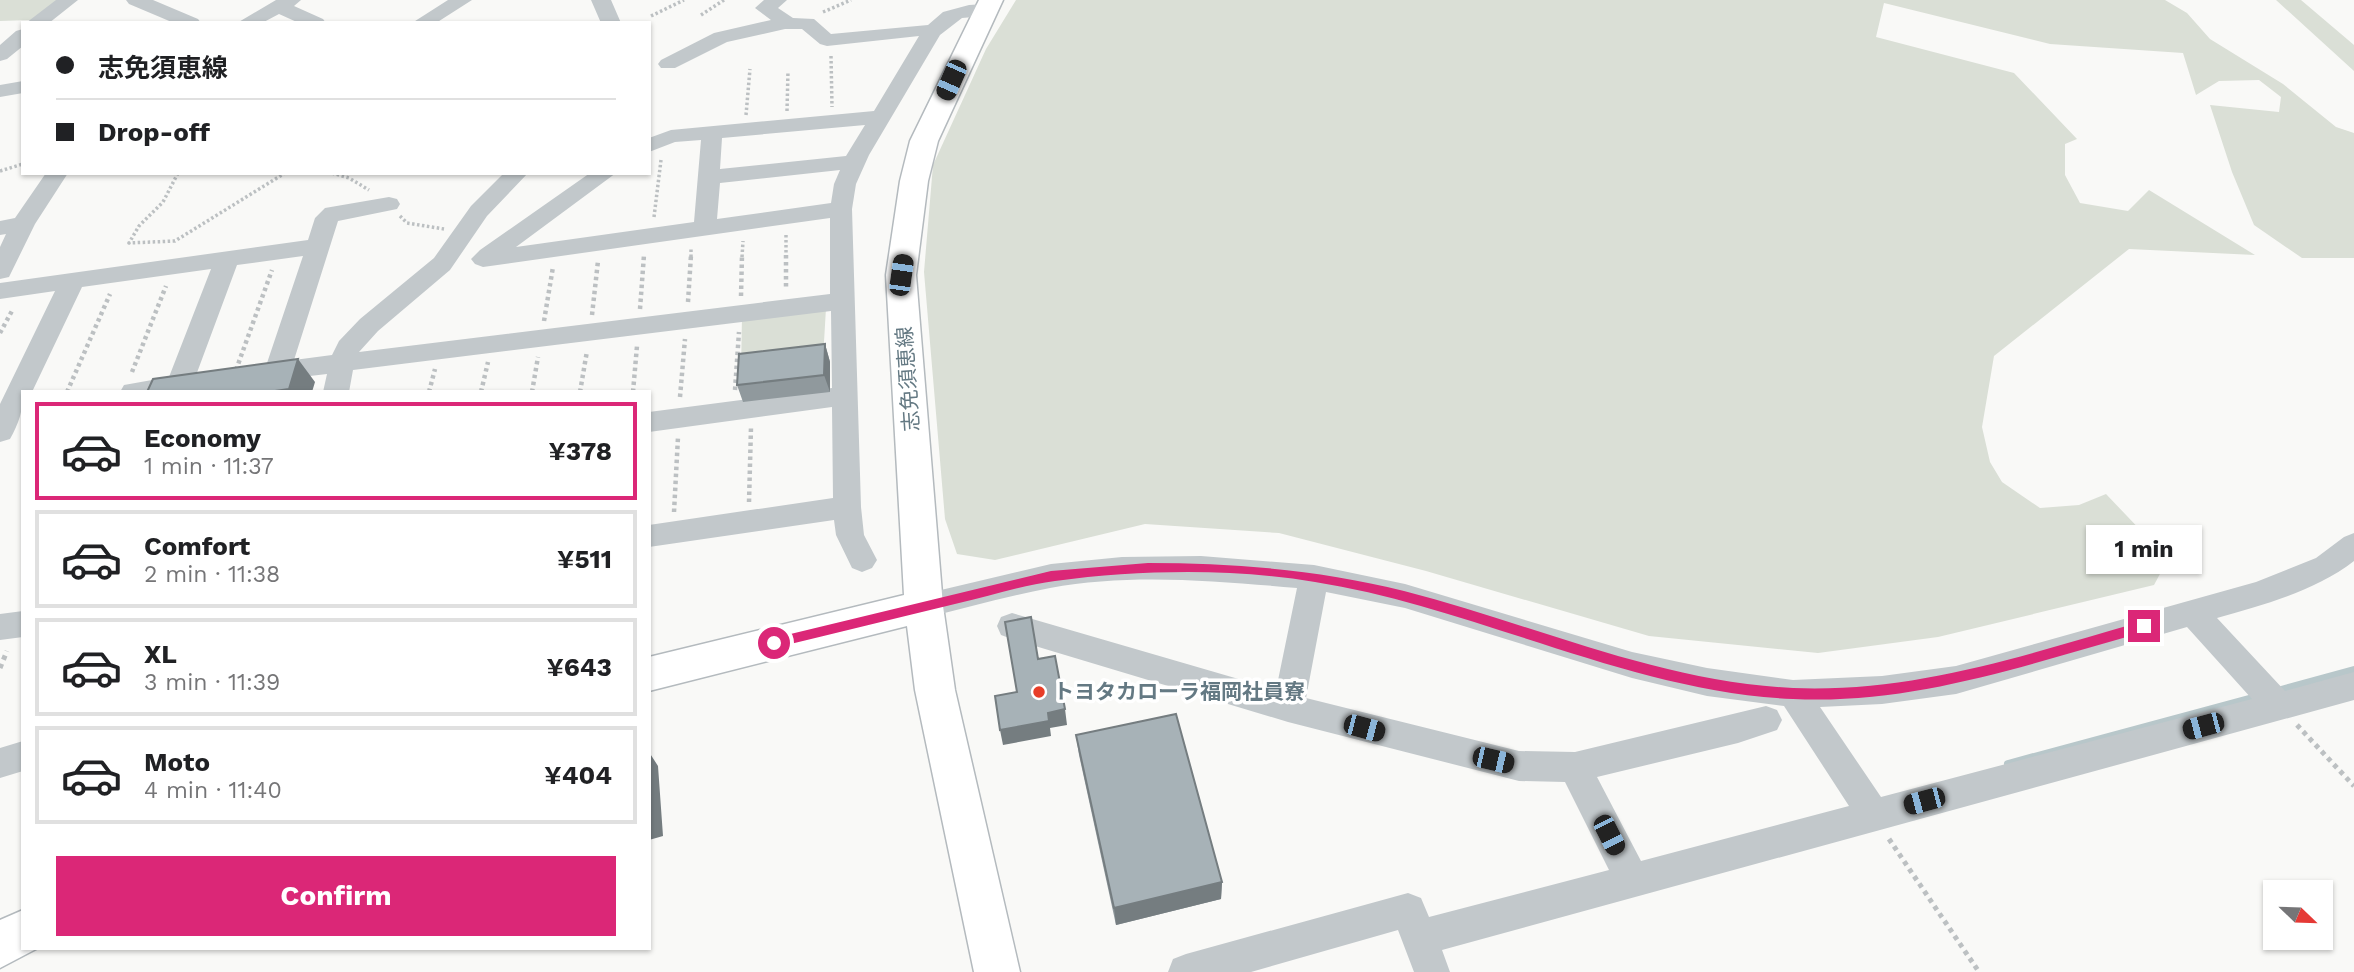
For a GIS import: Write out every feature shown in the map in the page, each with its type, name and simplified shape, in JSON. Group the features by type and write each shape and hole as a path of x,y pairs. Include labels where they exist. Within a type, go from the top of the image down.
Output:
{"main road":[{"name":"志免須恵線","path":"973,5 924,141 914,181 901,275 924,606 938,702 997,972"},
{"path":"651,674 924,606"},
{"path":"0,945 21,933"}],"street":[{"path":"38,21 51,9 68,0"},
{"path":"136,0 186,21"},
{"path":"601,0 610,21"},
{"path":"777,0 765,8 786,23"},
{"path":"425,21 460,1"},
{"path":"446,21 460,1"},
{"path":"251,21 287,2 313,21"},
{"path":"862,560 850,535 847,507 841,209 845,184 855,162 932,32 942,20 973,5"},
{"path":"668,64 721,37 786,23 807,23 827,40 924,30 932,32"},
{"path":"0,55 21,36"},
{"path":"0,91 21,86"},
{"path":"656,143 671,136 883,117"},
{"path":"699,229 709,177 712,132"},
{"path":"709,177 855,162"},
{"path":"0,271 11,226 55,175"},
{"path":"336,390 342,361 348,347 369,325 442,264 478,211 515,175"},
{"path":"483,259 602,175"},
{"path":"277,371 327,218 333,213 389,204"},
{"path":"442,264 841,209"},
{"path":"0,291 318,246"},
{"path":"179,385 227,259"},
{"path":"8,415 73,280"},
{"path":"233,377 342,361 842,301"},
{"path":"131,386 179,385 206,381"},
{"path":"651,422 846,396"},
{"path":"661,534 847,507"},
{"path":"924,606 1051,576 1122,569 1201,568 1314,577 1405,596 1632,665 1707,682 1793,694 1882,690 1956,680 2262,593 2326,566 2354,545"},
{"path":"1288,708 1314,577"},
{"path":"2192,612 2279,706"},
{"path":"0,627 21,624"},
{"path":"1012,626 1288,708 1519,766 1575,767 1766,720"},
{"path":"1419,938 2354,686"},
{"path":"1793,694 1873,814"},
{"path":"0,763 21,757"},
{"path":"1575,767 1632,880"},
{"path":"1186,972 1408,910 1432,972"}],"path":[{"path":"651,16 684,0"},
{"path":"701,15 723,0"},
{"path":"831,40 832,121"},
{"path":"745,129 750,69"},
{"path":"786,126 788,71"},
{"path":"634,390 656,143"},
{"path":"0,171 21,165"},
{"path":"177,175 163,202 139,226 129,243 175,241 282,175"},
{"path":"786,217 786,308"},
{"path":"744,223 740,313 748,522"},
{"path":"661,534 679,418 687,320 699,229"},
{"path":"580,390 600,243"},
{"path":"532,390 556,249"},
{"path":"233,377 279,251"},
{"path":"131,386 174,266"},
{"path":"68,390 119,274"},
{"path":"2279,706 2354,786"},
{"path":"1873,814 1979,972"}],"shaded area":[{"path":"0,0 60,0 31,20 0,21"},
{"path":"1016,0 2165,0 2187,13 2210,39 2283,84 2336,127 2354,133 2354,258 2302,258 2254,225 2232,172 2210,105 2279,112 2281,97 2259,80 2219,81 2196,95 2183,53 2050,44 1884,3 1876,37 2014,73 2077,139 2065,144 2065,175 2080,203 2128,211 2149,190 2255,255 2129,249 1994,356 1982,427 1990,462 2002,482 2040,508 2079,505 2106,494 2168,559 2154,585 1938,637 1818,653 1649,636 1426,571 1279,533 1145,524 995,560 957,554 945,519 924,272 933,165 986,49"},
{"path":"2276,0 2301,0 2354,45 2354,71"},
{"path":"826,308 823,359 741,370 742,316"}],"building":[{"path":"825,344 824,375 737,385 739,354"},
{"path":"298,359 289,389 282,390 148,390 153,379"},
{"name":"トヨタカローラ福岡社員寮","path":"1031,617 1038,659 1055,656 1065,709 1048,713 1049,721 1000,730 995,696 1017,692 1005,622"},
{"path":"1176,714 1222,882 1114,908 1076,735"}],"waterway":[{"path":"2274,692 2354,670"},
{"path":"2008,764 2260,696"}],"place":[{"name":"トヨタカローラ福岡社員寮","path":"1039,692"}],"route":[{"path":"774,643 1051,576 1148,568 1201,568 1314,577 1405,596 1632,665 1707,682 1793,694 1882,690 1956,680 2144,626"}]}
